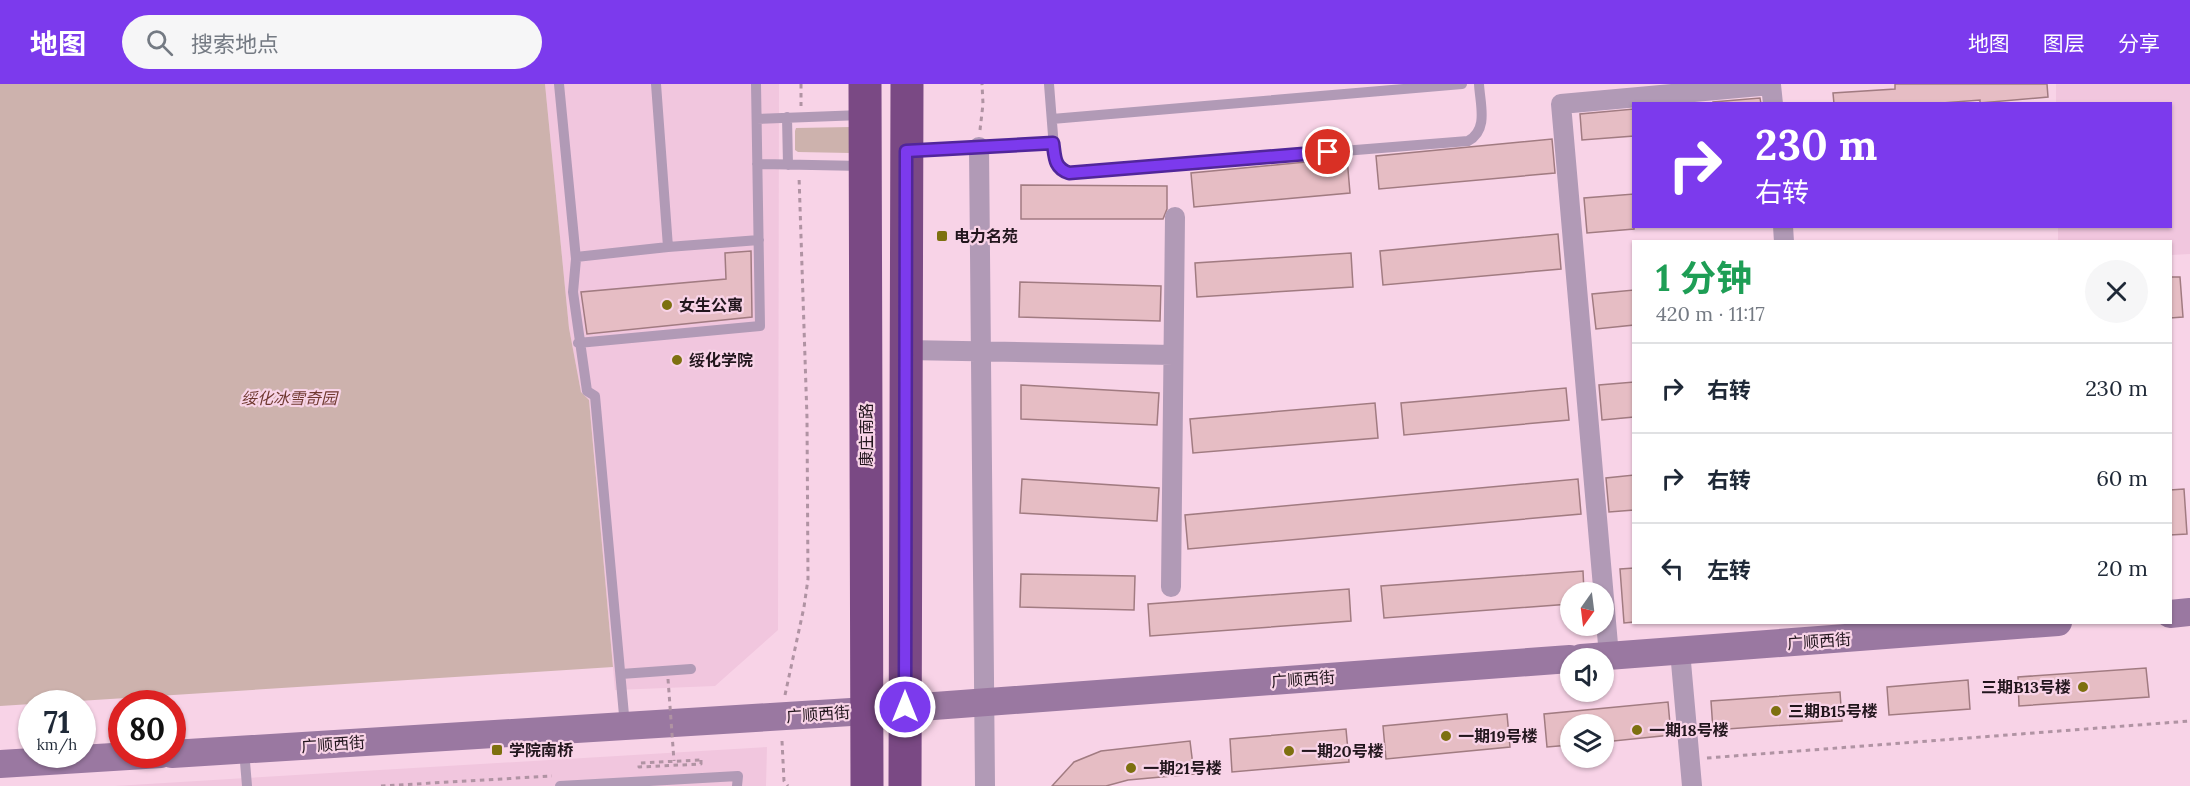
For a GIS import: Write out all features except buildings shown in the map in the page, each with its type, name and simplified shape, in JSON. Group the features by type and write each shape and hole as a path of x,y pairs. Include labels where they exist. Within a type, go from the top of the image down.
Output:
{"highway":[{"path":"905,786 907,84"},
{"name":"康庄南路","path":"865,99 867,786"}],"main road":[{"path":"2172,614 2190,612"},
{"name":"广顺西街","path":"1614,657 2032,624"},
{"name":"广顺西街","path":"186,753 867,711 1560,660"},
{"path":"0,764 108,757"}],"street":[{"path":"1608,648 1562,104 1771,85 1773,102"},
{"path":"979,147 985,786"},
{"path":"1171,586 1175,218"},
{"path":"906,350 1173,355"},
{"path":"1680,651 1692,786"}],"lane":[{"path":"559,84 576,257 573,292 578,343 587,391 595,396 625,726"},
{"path":"656,84 668,247"},
{"path":"578,343 760,326 756,84"},
{"path":"1049,84 1055,161 1063,171 1069,173 1468,141 1476,137 1481,130 1479,84"},
{"path":"1052,118 1462,84"},
{"path":"757,118 802,117 865,99"},
{"path":"787,117 793,165"},
{"path":"906,151 1053,143"},
{"path":"757,164 865,166"},
{"path":"576,257 759,240"},
{"path":"621,674 692,669"},
{"path":"243,750 247,786"},
{"path":"560,786 738,776 738,786"}],"path":[{"path":"801,84 802,117"},
{"path":"979,147 983,104 981,84"},
{"path":"785,697 808,579 807,418 793,165"},
{"path":"668,679 675,763"},
{"path":"1689,759 2190,721"},
{"path":"782,741 784,781 788,786"},
{"path":"664,766 639,767 639,764 701,764 701,759 675,763"}],"shaded area":[{"name":"绥化学院","path":"545,84 779,84 778,630 715,686 615,690 589,400 581,393 569,328"},
{"path":"2056,84 2190,84 2190,254 2172,255 2172,240 2058,240 2058,228 2172,228 2172,102 2056,102"},
{"path":"767,747 766,786 115,786 246,778"}],"green space":[{"name":"绥化冰雪奇园","path":"0,84 545,84 569,328 581,392 589,400 613,667 186,694 186,690 108,690 108,699 96,700 96,690 18,690 18,705 0,706"},
{"path":"851,127 850,153 798,152 795,150 796,128"}],"place":[{"name":"电力名苑","path":"942,236"},
{"name":"女生公寓","path":"667,305"},
{"name":"绥化学院","path":"677,360"},
{"name":"三期B13号楼","path":"2083,687"},
{"name":"三期B15号楼","path":"1776,711"},
{"name":"一期18号楼","path":"1637,730"},
{"name":"一期19号楼","path":"1446,736"},
{"name":"学院南桥","path":"497,750"},
{"name":"一期20号楼","path":"1289,751"},
{"name":"一期21号楼","path":"1131,768"}],"route":[{"path":"905,707 906,151 1053,143 1058,167 1069,173 1328,152"}]}
